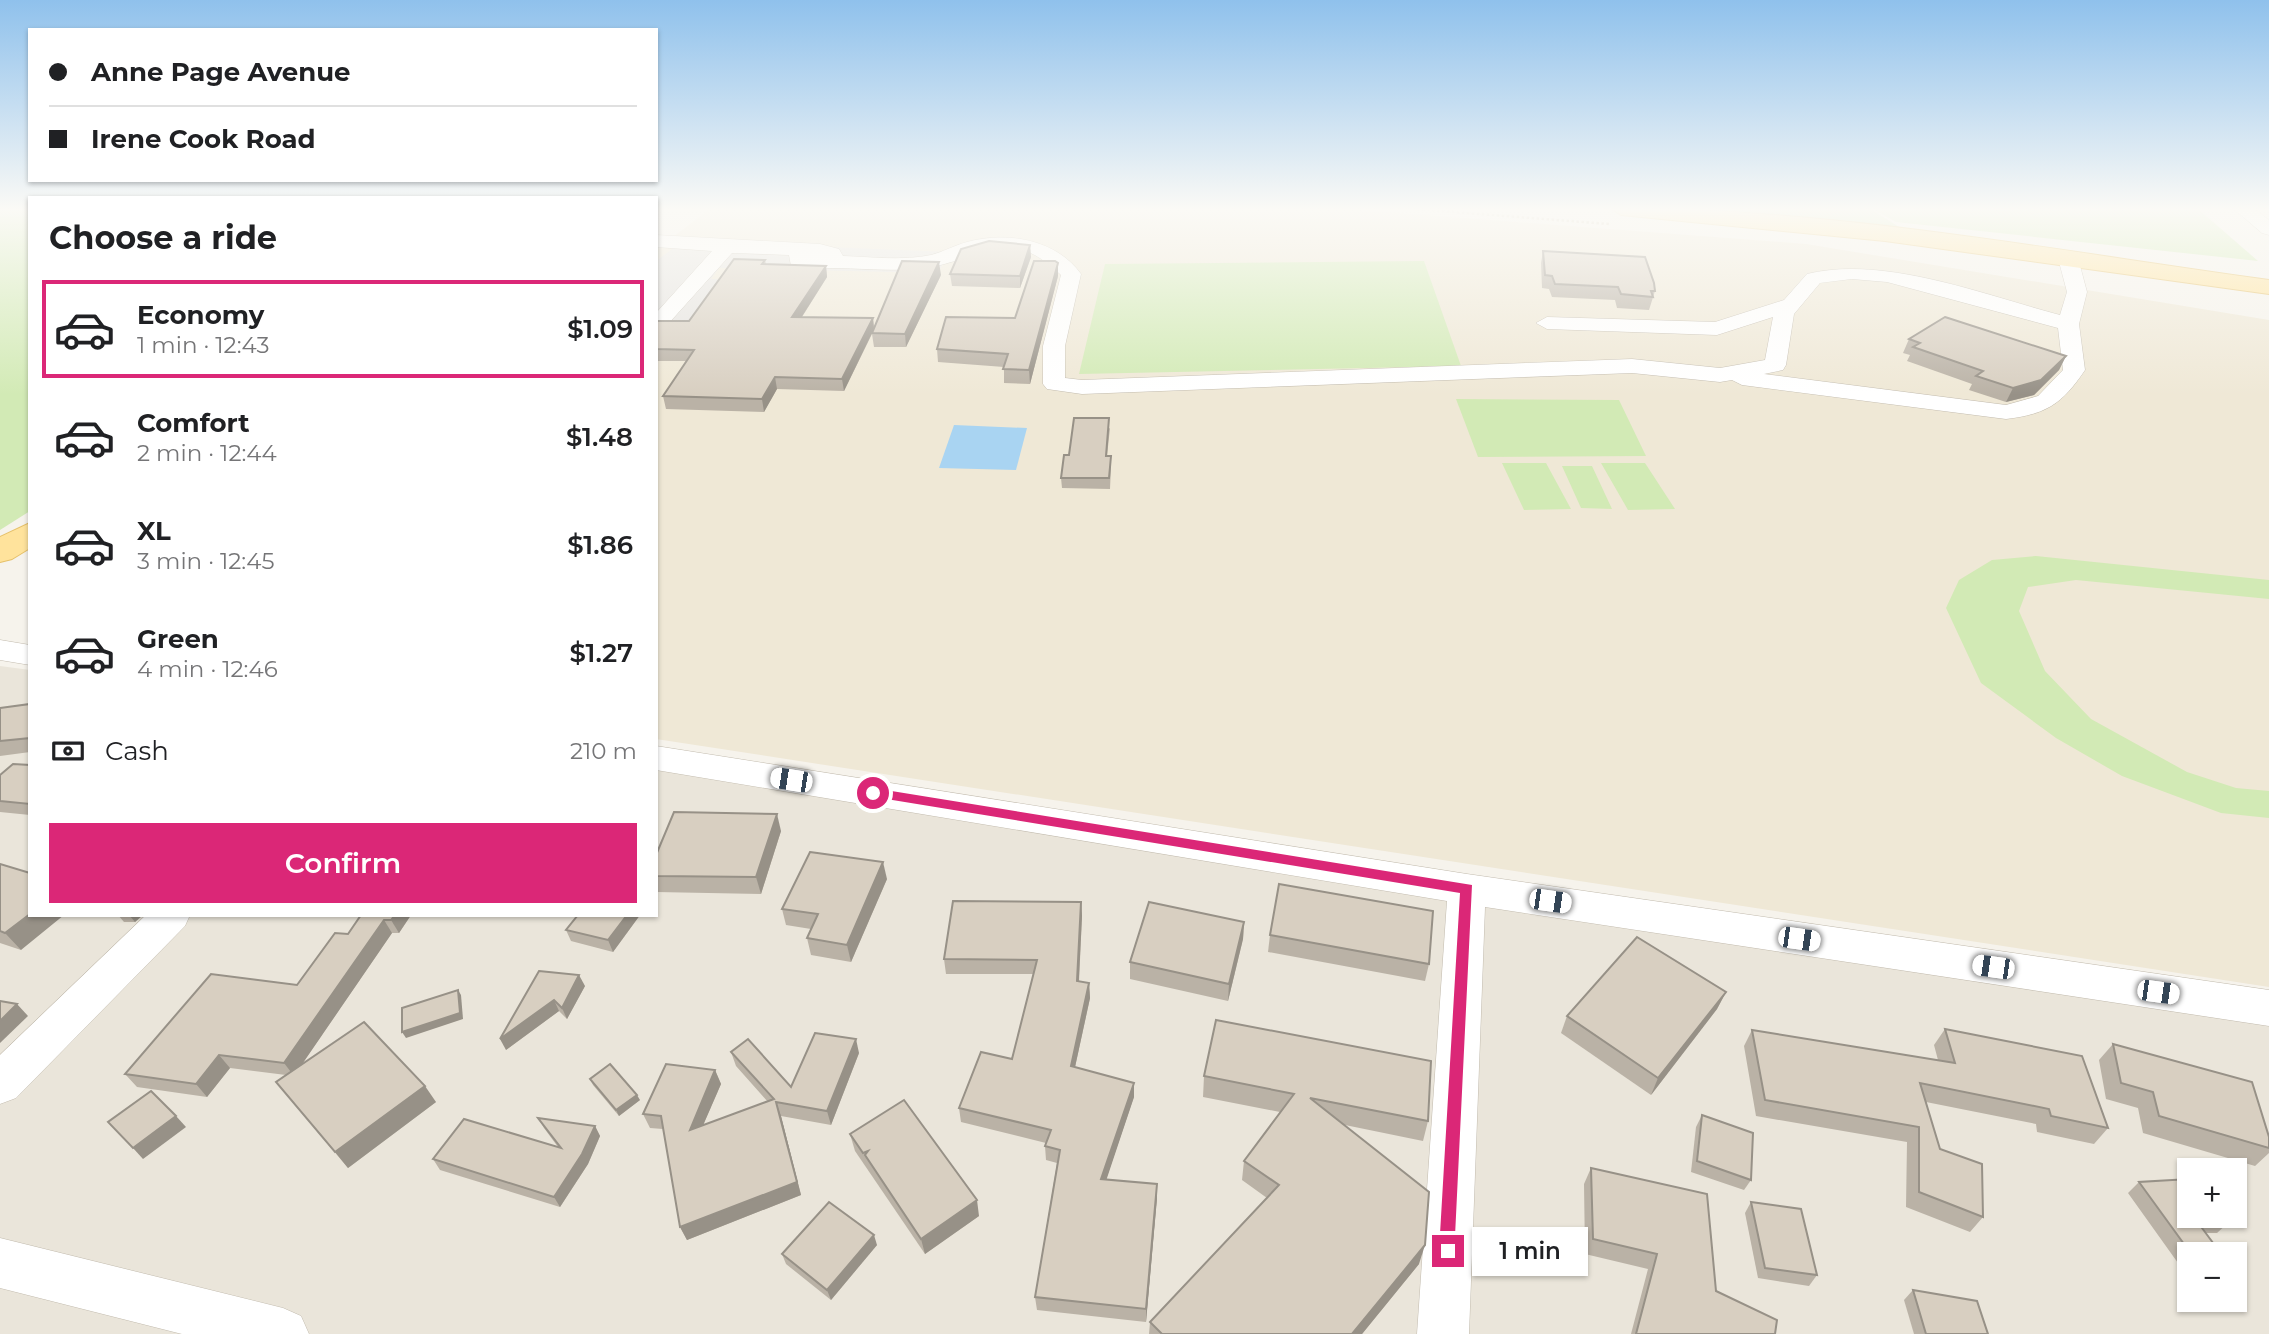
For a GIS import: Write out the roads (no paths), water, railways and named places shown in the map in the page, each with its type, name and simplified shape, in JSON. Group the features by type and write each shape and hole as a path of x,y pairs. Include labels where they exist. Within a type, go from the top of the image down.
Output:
{"main road":[{"path":"2153,270 2269,287"},
{"path":"0,552 28,534"}],"street":[{"path":"658,320 706,270"},
{"path":"1067,270 1071,274 1051,364 1055,384 1082,387 1632,366 2006,412 2034,410 2056,395 2074,370 2068,324 2077,292 2071,270"},
{"path":"1720,375 1775,365 1784,313 1814,278 1852,273 1888,276 2068,324"},
{"path":"1547,323 1717,330 1789,305"},
{"path":"0,650 28,655"},
{"path":"658,758 1467,889 2269,1009"},
{"path":"1443,1334 1467,889"},
{"path":"0,1084 169,917"},
{"path":"0,1263 283,1334"}],"water":[{"path":"954,425 1027,428 1016,470 939,468"}]}
